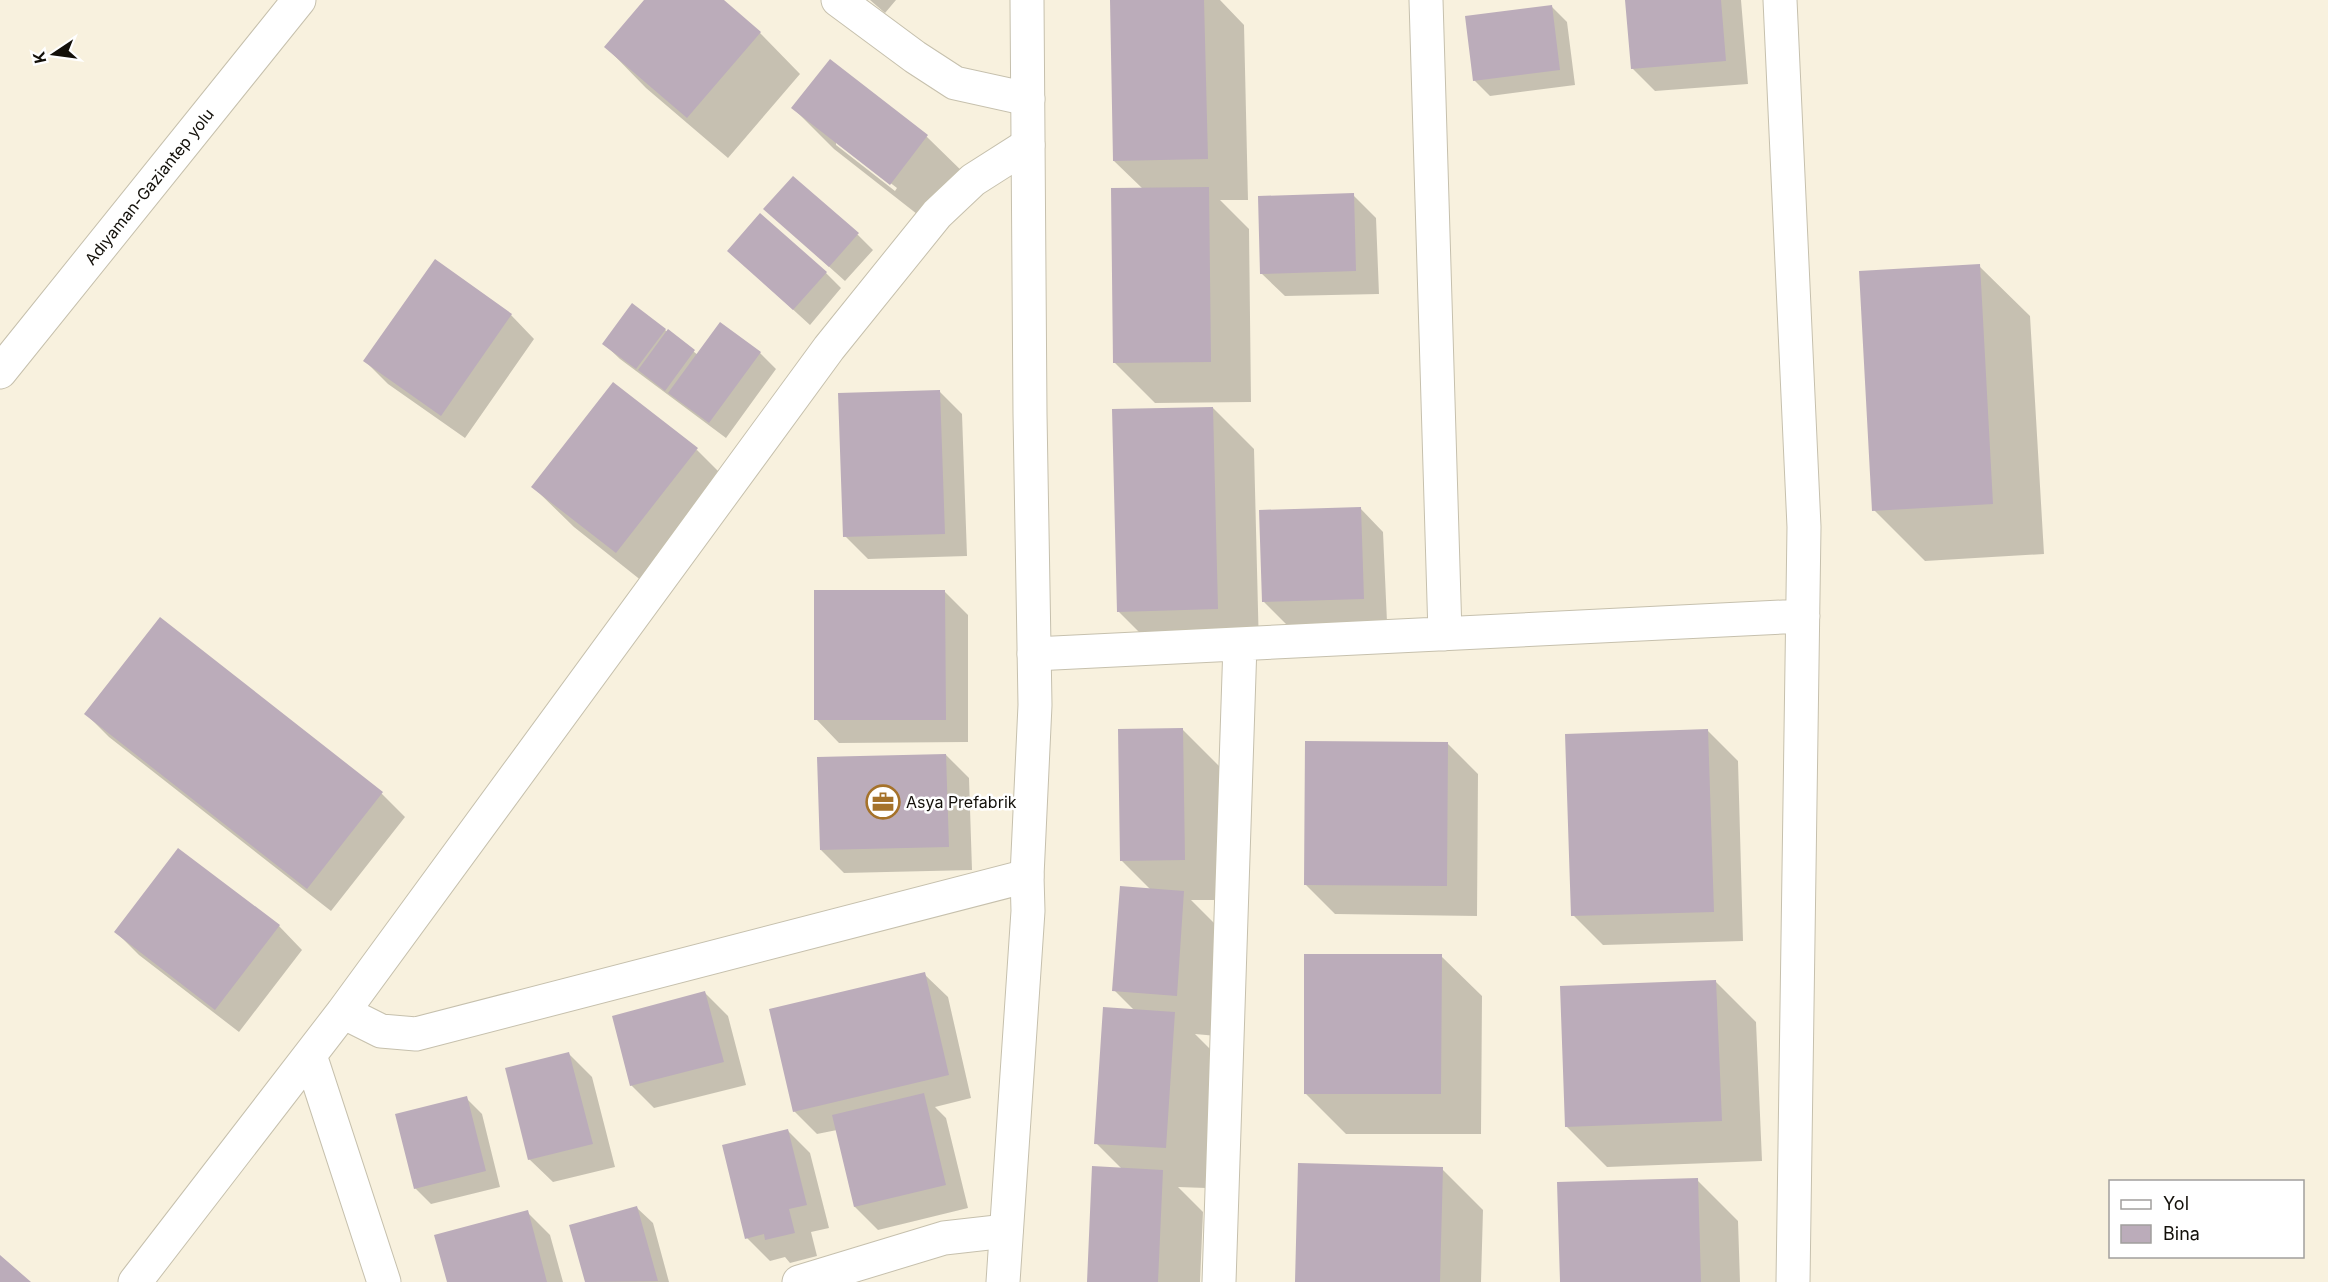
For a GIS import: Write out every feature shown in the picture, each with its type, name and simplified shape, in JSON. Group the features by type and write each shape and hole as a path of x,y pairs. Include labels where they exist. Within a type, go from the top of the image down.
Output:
{"street":[{"name":"Adıyaman-Gaziantep yolu","path":"0,372 299,0"},
{"path":"838,0 915,57 955,83 1028,99"},
{"path":"1003,1282 1028,911 1027,876 1035,705 1028,0"},
{"path":"1426,0 1445,634"},
{"path":"1780,0 1804,527 1793,1282"},
{"path":"135,1282 343,1012 829,348 937,214 973,180 1028,145"},
{"path":"1034,654 1803,616"},
{"path":"1220,1282 1240,644"},
{"path":"343,1012 381,1030 416,1034 1027,876"},
{"path":"310,1055 384,1282"},
{"path":"798,1282 944,1238 1006,1231"}],"building":[{"path":"644,0 724,0 761,32 687,118 604,47"},
{"path":"1110,0 1204,0 1208,159 1113,161"},
{"path":"1625,0 1721,0 1726,61 1631,69"},
{"path":"1552,5 1560,70 1473,81 1465,16"},
{"path":"830,59 928,135 890,185 791,108"},
{"path":"793,176 859,233 829,267 763,209"},
{"path":"1209,187 1211,362 1113,363 1111,188"},
{"path":"1354,193 1356,271 1260,274 1258,196"},
{"path":"760,213 827,272 793,310 727,251"},
{"path":"435,259 512,314 441,416 363,361"},
{"path":"1980,264 1993,504 1872,511 1859,271"},
{"path":"632,303 666,329 636,369 602,344"},
{"path":"720,322 761,352 709,423 668,393"},
{"path":"668,329 695,350 665,391 638,370"},
{"path":"613,382 698,448 616,553 531,487"},
{"path":"940,390 945,534 843,537 838,393"},
{"path":"1213,407 1218,609 1117,612 1112,409"},
{"path":"1361,507 1364,599 1262,602 1259,510"},
{"path":"814,590 945,590 946,720 814,720"},
{"path":"160,617 383,792 307,889 84,714"},
{"path":"1183,728 1185,860 1120,861 1118,729"},
{"path":"1708,729 1714,912 1571,916 1565,734"},
{"path":"1305,741 1448,742 1447,886 1304,885"},
{"name":"Asya Prefabrik","path":"946,754 949,847 820,850 817,757"},
{"path":"178,848 280,925 215,1010 114,932"},
{"path":"1120,886 1184,891 1177,996 1112,991"},
{"path":"1304,954 1442,954 1441,1094 1304,1094"},
{"path":"925,972 949,1075 793,1112 769,1009"},
{"path":"1716,980 1722,1121 1565,1127 1560,986"},
{"path":"705,991 724,1062 630,1086 612,1016"},
{"path":"1103,1007 1175,1012 1166,1148 1094,1144"},
{"path":"569,1052 593,1144 528,1160 505,1068"},
{"path":"924,1093 946,1185 854,1207 832,1115"},
{"path":"467,1096 486,1171 414,1189 395,1114"},
{"path":"788,1129 807,1205 789,1209 795,1233 765,1240 764,1234 745,1239 722,1145"},
{"path":"1298,1163 1443,1167 1440,1282 1295,1282"},
{"path":"1092,1166 1163,1170 1158,1282 1087,1282"},
{"path":"1698,1178 1701,1282 1560,1282 1557,1182"},
{"path":"637,1206 658,1281 585,1282 569,1225"},
{"path":"528,1210 547,1282 447,1282 434,1235"},
{"path":"0,1255 31,1282 0,1282"}],"place":[{"name":"Asya Prefabrik","path":"883,802"}]}
